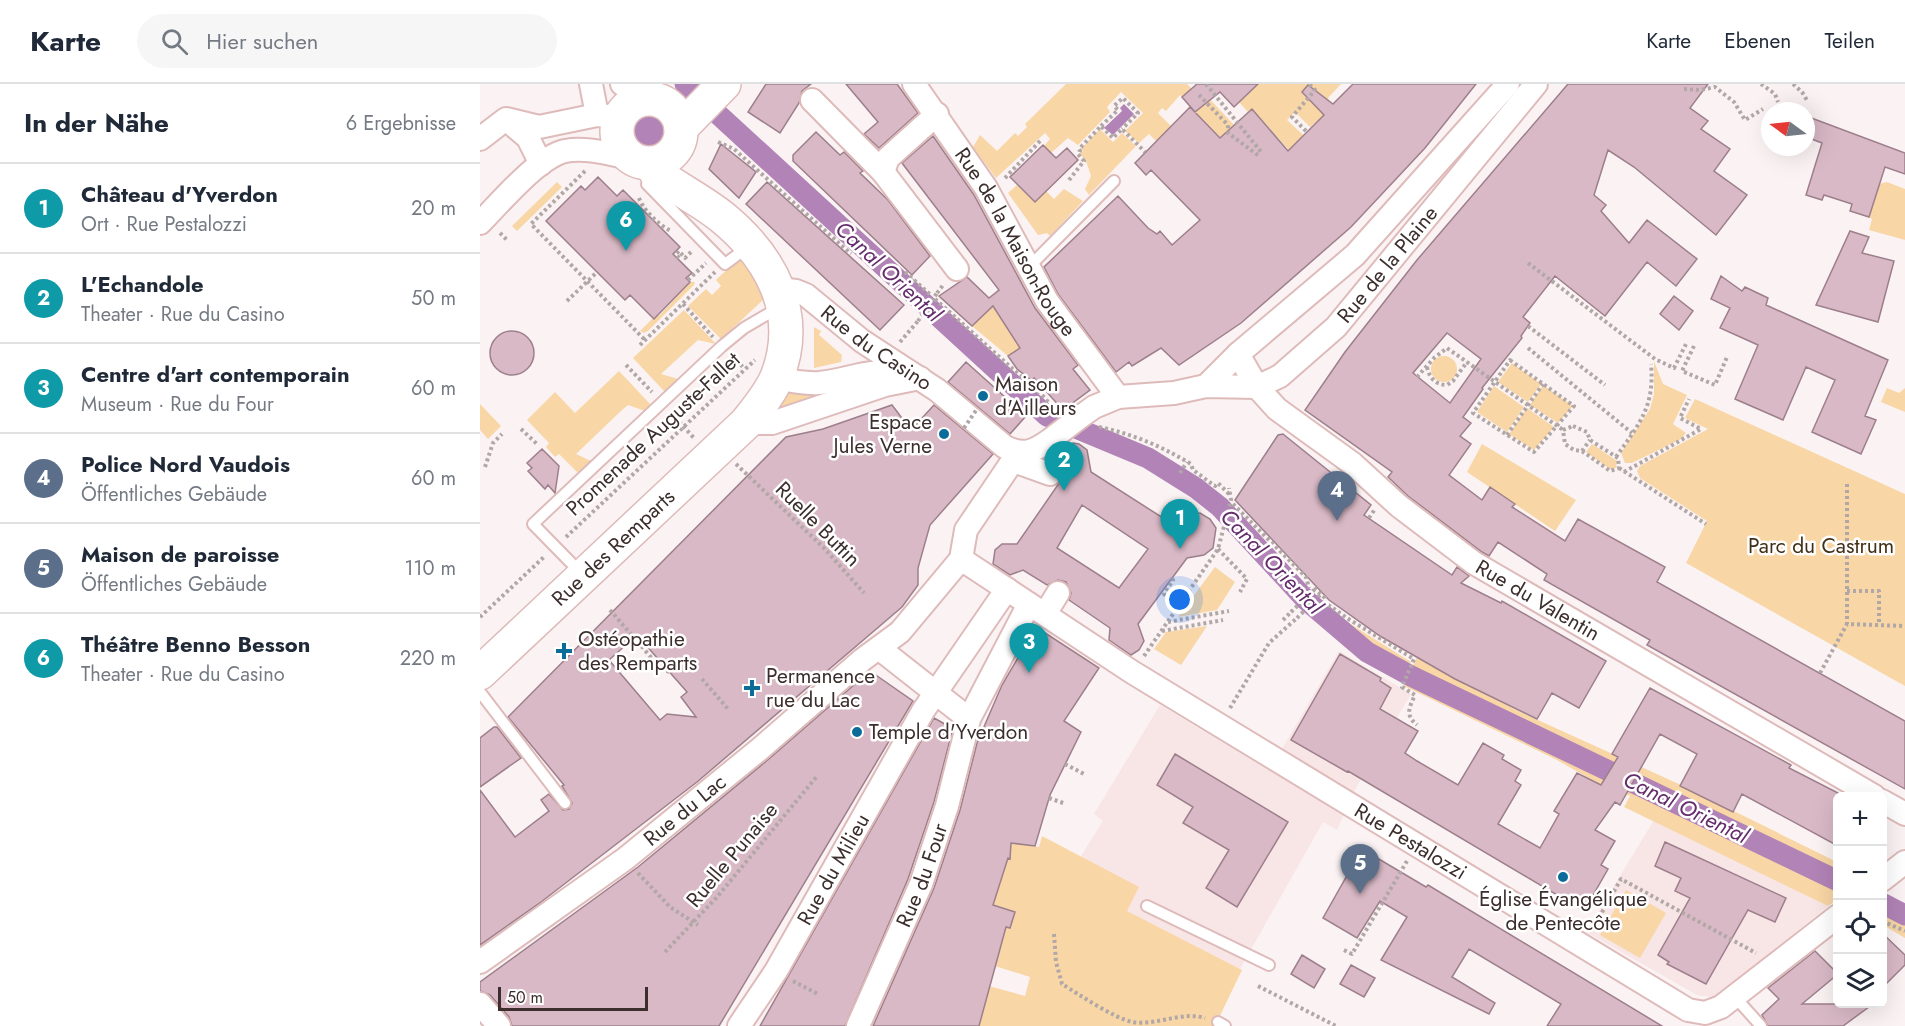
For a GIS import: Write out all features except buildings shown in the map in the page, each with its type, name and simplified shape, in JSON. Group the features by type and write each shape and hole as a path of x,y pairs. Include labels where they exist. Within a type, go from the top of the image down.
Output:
{"main road":[{"path":"641,162 668,157 685,129 723,86"},
{"path":"720,216 688,169 685,129 674,110 641,99 616,135 618,144 657,174 720,216 752,245 763,257 781,298"},
{"name":"Rue des Remparts","path":"480,673 746,423 769,368 785,340 781,298"}],"street":[{"path":"591,84 641,99"},
{"name":"Rue de la Maison-Rouge","path":"914,84 937,114 993,200 1029,267 1067,329 1118,397"},
{"name":"Rue de la Plaine","path":"1206,386 1238,354 1355,255 1508,84"},
{"name":"Rue de la Plaine","path":"1016,457 1032,453 1050,440 1088,422 1094,407 1118,397 1174,393 1206,386 1257,387 1280,376 1336,327 1536,84"},
{"path":"506,119 539,127 641,99"},
{"path":"812,100 883,172 957,269"},
{"path":"883,172 888,158 937,114"},
{"path":"480,139 506,119"},
{"path":"506,119 528,138 541,164"},
{"path":"482,219 541,164 568,150 641,162"},
{"name":"Rue du Casino","path":"781,298 796,291 806,295 862,341 920,378 1016,457 1050,474"},
{"name":"Rue du Valentin","path":"1238,354 1257,387 1277,409 1353,464 1399,506 1473,563 1867,792"},
{"path":"769,368 819,383 889,371 920,378"},
{"path":"746,423 772,423 885,385 920,378"},
{"path":"961,559 966,530 1016,457"},
{"name":"Rue Pestalozzi","path":"961,559 1132,672 1684,1018"},
{"name":"Rue du Lac","path":"480,962 625,859 761,748 862,660 880,649 900,632 961,559"},
{"name":"Rue du Milieu","path":"739,1026 776,971 929,702 1007,589"},
{"name":"Rue du Four","path":"858,1026 921,884 947,806 969,719 1037,609 1058,593"},
{"path":"880,649 929,702 969,719"},
{"path":"1887,804 1905,814"},
{"path":"1887,876 1905,862"},
{"path":"1684,1018 1714,1011 1735,998 1833,920"},
{"path":"480,1004 499,1026"}],"lane":[{"path":"641,162 642,174 648,185 725,264 752,245"},
{"path":"1029,267 1114,181"},
{"path":"583,575 533,524 722,346 781,298"},
{"path":"480,692 565,802"},
{"path":"1147,906 1269,965"},
{"path":"1735,998 1761,1026"}],"path":[{"path":"1199,95 1228,125 1228,133 1261,154 1206,84"},
{"path":"1306,130 1292,117 1315,90 1309,84"},
{"path":"1761,84 1775,94 1778,102"},
{"path":"1792,84 1803,92 1808,102"},
{"path":"1684,89 1700,90 1715,87 1734,102 1745,120 1761,110"},
{"path":"1069,180 1084,161 1077,154 1079,149 1101,126 1118,110 1114,106 1123,98 1138,113 1113,138 1101,126"},
{"path":"1122,129 1145,152"},
{"path":"993,200 1010,183 1004,176 1041,140"},
{"path":"718,142 734,149 851,254"},
{"path":"587,169 531,224 645,340"},
{"path":"688,280 708,261"},
{"path":"1528,263 1655,359 1674,368 1687,342"},
{"path":"640,345 725,264"},
{"path":"567,301 597,272"},
{"path":"905,272 1045,398 1056,413"},
{"path":"896,347 918,321 937,292"},
{"path":"683,304 717,341"},
{"path":"1528,326 1605,385"},
{"path":"1694,346 1682,371 1714,385 1727,357"},
{"path":"1417,377 1447,348 1563,430 1565,444 1574,450 1582,451 1610,471 1619,468"},
{"path":"1528,348 1632,433"},
{"path":"728,351 744,369"},
{"name":"Promenade Auguste-Fallet","path":"563,540 754,360 769,368"},
{"path":"1510,360 1574,406 1534,452 1473,413 1495,382 1510,360"},
{"path":"1427,366 1429,375 1434,381 1446,384 1453,381 1467,362"},
{"path":"1616,457 1645,415 1652,395 1651,364"},
{"path":"626,365 656,397"},
{"path":"1507,435 1543,384"},
{"path":"1624,472 1701,429 1680,418 1689,399"},
{"path":"666,408 698,441"},
{"path":"964,428 977,409"},
{"path":"1088,422 1125,432 1153,443 1187,462 1193,470 1215,486 1218,483 1231,500 1325,598 1323,601 1350,621 1414,659 1403,686 1415,695 1408,712 1409,719 1417,725"},
{"path":"1563,430 1573,426 1587,432 1590,440 1619,460 1619,468"},
{"path":"521,429 538,445"},
{"path":"485,467 493,443 502,434"},
{"path":"1582,451 1590,440"},
{"path":"1180,473 1187,462"},
{"path":"1619,468 1706,524"},
{"name":"Ruelle Buttin","path":"749,476 825,549 864,593"},
{"path":"1820,673 1847,624 1847,484"},
{"path":"1132,672 1218,549 1231,500 1229,488"},
{"path":"1218,549 1247,579 1240,592"},
{"path":"480,617 549,552"},
{"path":"1171,579 1173,580 1164,594 1178,607"},
{"path":"1283,620 1313,588"},
{"path":"1847,591 1879,591 1879,625"},
{"path":"1220,726 1269,643 1321,594"},
{"path":"610,610 662,670 670,672"},
{"path":"1168,622 1229,611"},
{"path":"1161,631 1223,620"},
{"path":"1847,624 1905,626"},
{"path":"702,679 728,709"},
{"path":"1065,764 1084,774"},
{"name":"Ruelle Punaise","path":"665,952 696,924 818,775"},
{"path":"1049,798 1066,804"},
{"path":"1344,950 1352,954 1410,856"},
{"path":"625,859 670,907 696,924"},
{"path":"1590,934 1621,879 1767,959"},
{"path":"1887,923 1905,931"},
{"path":"1054,934 1056,962 1062,984 1088,999 1132,1022 1157,1023 1193,1015 1221,1024"},
{"path":"787,978 818,994"},
{"path":"1258,986 1336,1026"}],"shaded area":[{"path":"1124,104 1134,114 1113,135 1104,128 1122,111 1120,108"},
{"path":"649,116 660,120 664,131 660,142 649,146 638,142 634,131 638,120"},
{"path":"1339,651 1411,694 1357,786 1337,830 1323,822 1240,969 1126,911 1081,856 1103,821 1094,814 1160,705 1269,771"},
{"path":"1654,820 1828,906 1719,994 1710,997 1697,995 1586,932"}],"green space":[{"path":"1066,84 1187,84 1192,89 1182,97 1180,95 1166,111 1162,108 1158,113 1171,126 1156,141 1149,134 1139,143 1125,131 1143,113 1121,92 1107,107 1110,112 1078,145 1068,138 1051,153 1044,146 1050,139 1045,133 996,178 973,147 980,135 997,151 1015,133 1018,136 1027,127 1025,124"},
{"path":"1252,84 1341,84 1328,98 1330,102 1321,111 1324,115 1310,127 1295,112 1287,120 1329,159 1297,159 1252,109 1248,112 1239,102"},
{"path":"1203,92 1254,146 1221,138 1188,105"},
{"path":"1100,129 1113,142 1122,133 1136,146 1089,195 1085,189 1091,176 1086,161 1080,154 1083,151 1081,149"},
{"path":"557,182 562,187 517,231 512,226"},
{"path":"1887,182 1905,189 1905,240 1869,230 1872,219 1869,217 1879,184"},
{"path":"1017,185 1035,202 1046,191 1054,199 1064,189 1083,201 1050,236 1047,233 1038,235 1008,193"},
{"path":"739,258 755,275 764,299 721,339 688,306 706,289 712,295 721,286 716,280"},
{"path":"690,282 695,282 694,285 648,331 644,333 640,331 653,318 660,315"},
{"path":"991,304 1020,348 1008,356 972,326"},
{"path":"684,310 716,344 698,340 661,374 678,379 665,392 633,358"},
{"path":"814,327 821,331 819,335 842,355 841,362 814,368"},
{"path":"1444,356 1453,360 1457,369 1453,378 1444,382 1435,378 1431,369 1435,360"},
{"path":"1654,361 1663,384 1687,395 1673,424 1686,433 1681,439 1632,463 1625,463 1621,453 1650,409 1654,394"},
{"path":"1512,363 1541,384 1528,402 1498,382"},
{"path":"619,371 651,405 645,411 628,405 622,410 576,454 591,461 578,473 559,454 555,457 546,447 549,443 527,420 555,392 575,413"},
{"path":"1543,385 1573,406 1558,423 1530,405"},
{"path":"1494,386 1524,407 1507,432 1477,412"},
{"path":"1887,388 1899,393 1905,388 1905,412 1881,402"},
{"path":"789,391 820,394 778,408"},
{"name":"Parc du Castrum","path":"1695,399 1905,494 1905,686 1686,563 1707,521 1640,478 1637,471 1640,466 1708,429 1685,418"},
{"path":"480,404 501,426 488,439 480,430"},
{"path":"1527,408 1554,427 1534,450 1509,434"},
{"path":"1482,444 1576,500 1555,531 1467,472"},
{"path":"1592,444 1617,461 1616,468 1610,469 1586,452"},
{"path":"1215,567 1235,582 1217,610 1178,617"},
{"path":"1338,616 1411,662 1409,666 1374,649 1331,617"},
{"path":"1207,626 1181,665 1154,649 1166,632"},
{"path":"1417,657 1516,710 1681,785 1833,860 1833,872 1412,668"},
{"path":"1407,679 1833,884 1833,903 1828,906 1624,807 1630,796 1603,783 1601,785 1557,760 1404,686"},
{"path":"1042,836 1139,887 1127,911 1242,970 1215,1026 979,1026 989,986 1025,996 1030,977 995,966 1004,927 1010,928 1015,912 993,905 1005,857 1010,859 1011,843 1039,847"},
{"path":"1626,890 1666,913 1640,958 1600,935"},
{"path":"1887,912 1905,920 1905,938 1887,927"}],"waterway":[{"name":"Canal Oriental","path":"685,84 1047,416 1148,458 1196,488 1220,507 1306,600 1367,652 1411,676 1833,879"},
{"name":"Canal Oriental","path":"1887,906 1905,915"}],"place":[{"name":"Théâtre Benno Besson","path":"626,251"},
{"name":"Maison d'Ailleurs","path":"983,396"},
{"name":"Espace Jules Verne","path":"944,434"},
{"name":"L'Echandole","path":"1064,491"},
{"name":"Police Nord Vaudois","path":"1337,521"},
{"name":"Château d'Yverdon","path":"1180,549"},
{"name":"Ostéopathie des Remparts","path":"564,651"},
{"name":"Centre d'art contemporain","path":"1029,673"},
{"name":"Permanence rue du Lac","path":"752,688"},
{"name":"Temple d'Yverdon","path":"857,732"},
{"name":"Église Évangélique de Pentecôte","path":"1563,877"},
{"name":"Maison de paroisse","path":"1360,894"}]}
